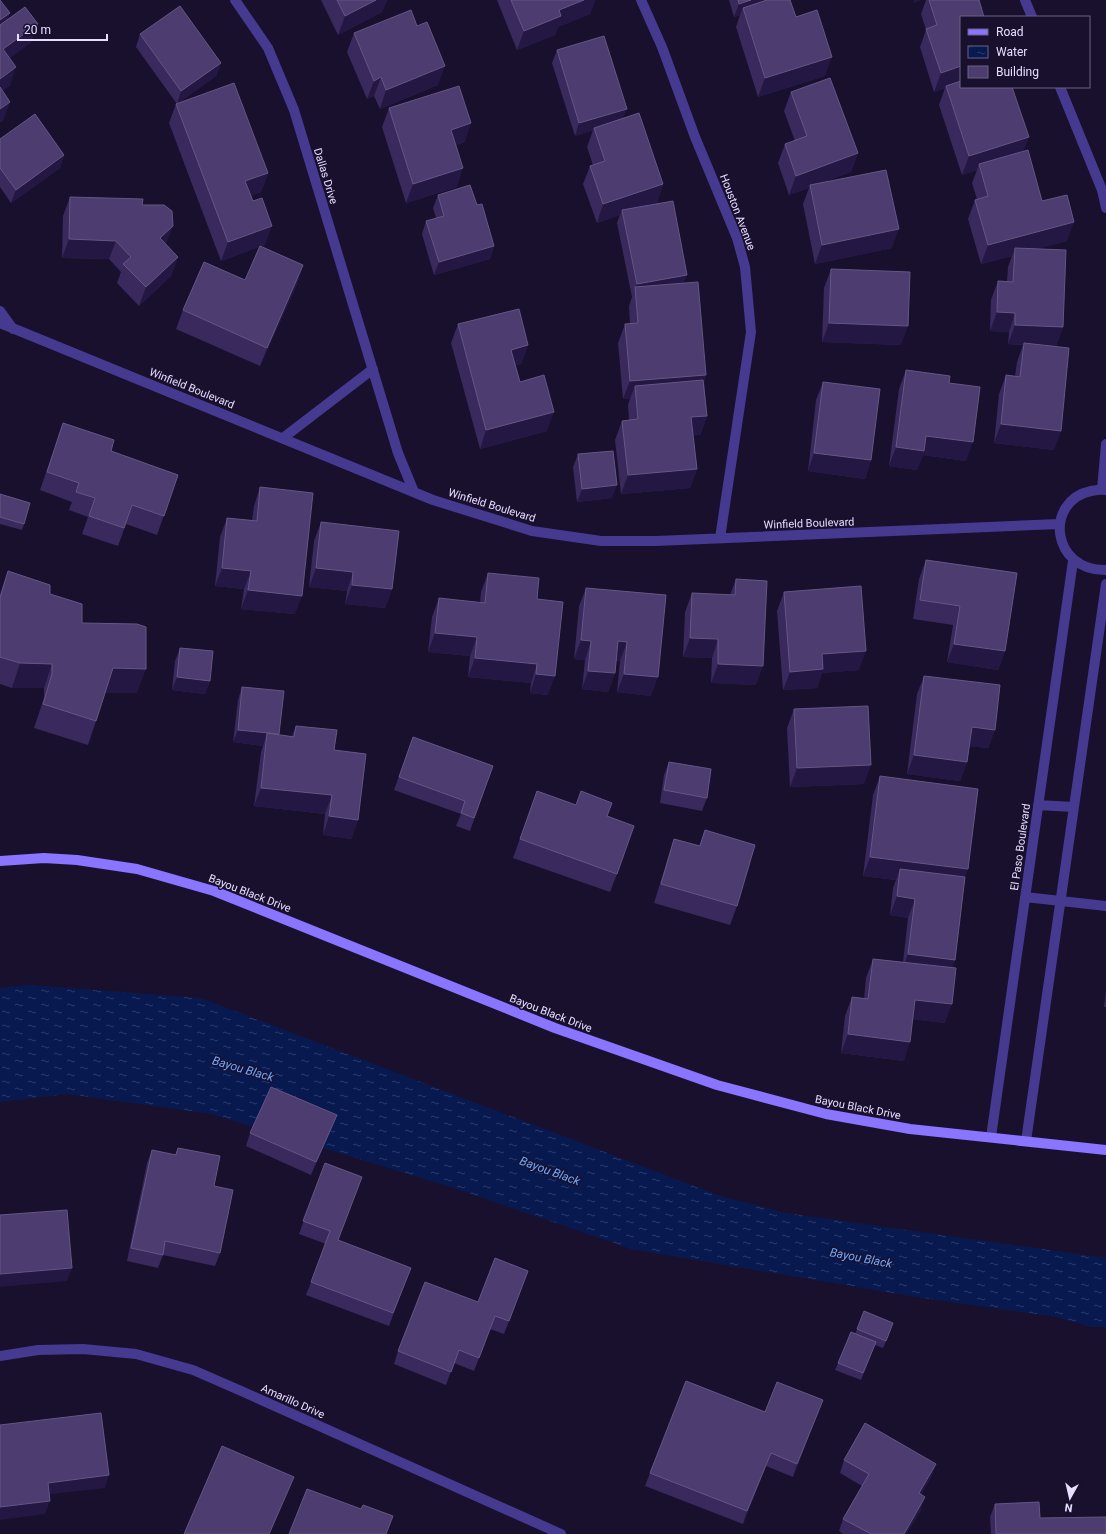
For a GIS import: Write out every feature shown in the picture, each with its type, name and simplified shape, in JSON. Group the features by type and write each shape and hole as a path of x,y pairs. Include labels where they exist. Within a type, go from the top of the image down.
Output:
{"main road":[{"name":"Bayou Black Drive","path":"0,862 44,858 64,859 137,869 214,891 555,1028 717,1085 826,1114 910,1129 1106,1150"}],"street":[{"name":"Dallas Drive","path":"235,0 268,48 294,110 398,453 414,492"},
{"name":"Houston Avenue","path":"641,0 662,47 695,137 737,238 745,267 751,332 720,538"},
{"path":"1025,0 1032,16"},
{"path":"1060,88 1102,190 1106,208"},
{"path":"0,311 13,329"},
{"name":"Winfield Boulevard","path":"0,323 432,500 532,531 601,540 656,541 1060,524"},
{"path":"283,438 372,369"},
{"path":"1106,444 1104,490 1082,493 1067,506 1060,524 1062,544 1073,561 1084,567 1096,570 1106,570"},
{"name":"El Paso Boulevard","path":"991,1137 1073,561"},
{"path":"1026,1141 1106,584"},
{"path":"1038,804 1074,807"},
{"path":"1025,897 1106,906"},
{"name":"Amarillo Drive","path":"0,1356 38,1350 83,1349 136,1354 193,1370 561,1534"}],"water":[{"name":"Bayou Black","path":"28,985 201,998 720,1196 786,1213 1106,1258 1106,1327 1091,1327 1057,1317 916,1297 631,1249 457,1189 212,1114 67,1094 0,1102 0,988"}],"building":[{"path":"0,0 10,13 0,20"},
{"path":"337,0 376,0 345,16"},
{"path":"511,0 584,0 559,10 561,16 524,31"},
{"path":"738,0 751,0 739,4"},
{"path":"767,0 790,0 796,17 817,10 832,57 765,78 743,8"},
{"path":"929,0 979,0 984,16 960,16 960,66 941,73 926,29 937,25"},
{"path":"180,6 221,63 181,91 140,34"},
{"path":"25,7 38,24 3,49 16,67 0,79 0,25"},
{"path":"411,10 417,26 427,22 445,66 386,90 381,77 374,81 354,33"},
{"path":"604,36 627,109 579,123 557,50"},
{"path":"830,78 858,153 796,176 785,144 807,136 791,92"},
{"path":"960,81 960,88 1012,88 1029,137 969,156 946,86"},
{"path":"234,83 268,173 245,181 253,201 262,198 272,226 228,242 176,104"},
{"path":"459,86 471,123 451,130 463,168 413,184 389,108"},
{"path":"0,87 10,102 0,109"},
{"path":"639,113 663,184 603,204 590,166 605,161 594,128"},
{"path":"35,114 64,155 16,190 0,168 0,139"},
{"path":"1028,150 1042,201 1067,195 1074,222 988,245 975,200 988,196 979,164"},
{"path":"886,170 899,229 822,245 810,185"},
{"path":"470,185 477,205 482,204 494,246 439,262 426,221 444,216 438,195"},
{"path":"70,197 143,199 142,205 164,205 172,211 173,226 160,238 178,257 146,287 123,264 131,257 116,241 69,239"},
{"path":"673,201 687,275 637,284 622,210"},
{"path":"260,246 303,265 267,348 183,310 204,262 245,280"},
{"path":"1015,248 1066,250 1063,327 1015,325 1015,313 997,312 998,281 1013,282"},
{"path":"831,269 910,272 908,326 829,323"},
{"path":"698,282 706,375 630,381 625,324 638,323 635,287"},
{"path":"519,309 528,345 511,350 520,382 544,375 554,412 486,430 458,324"},
{"path":"1024,343 1069,348 1061,431 1001,424 1006,375 1020,377"},
{"path":"906,370 950,376 949,383 980,387 973,442 926,436 924,451 896,447"},
{"path":"703,380 707,416 691,417 697,469 628,475 622,421 638,419 635,386"},
{"path":"823,382 880,389 871,460 814,453"},
{"path":"63,423 114,440 111,451 178,475 164,516 132,505 124,528 89,516 95,498 76,492 79,483 47,472"},
{"path":"613,451 617,485 582,489 578,454"},
{"path":"260,487 313,493 302,596 248,590 251,571 222,568 227,518 257,521"},
{"path":"0,494 30,503 24,524 0,517"},
{"path":"321,522 399,531 392,589 352,585 353,572 316,568"},
{"path":"926,560 1017,573 1005,651 954,644 960,606 920,600"},
{"path":"8,571 50,585 50,594 82,604 82,623 137,624 146,627 146,669 113,668 96,721 43,704 52,674 52,664 20,663 0,657 0,598"},
{"path":"488,573 539,578 537,599 563,602 555,676 536,674 537,664 475,658 477,637 435,633 439,598 485,603"},
{"path":"736,579 767,581 763,666 718,664 718,639 690,638 692,593 735,595"},
{"path":"861,586 866,651 822,654 823,669 790,672 784,592"},
{"path":"586,588 666,595 658,677 624,674 627,642 618,641 615,673 588,671 591,641 581,640"},
{"path":"180,648 213,651 210,681 177,677"},
{"path":"924,676 1000,685 995,730 972,727 967,762 914,755"},
{"path":"242,687 284,691 279,734 238,730"},
{"path":"868,706 871,765 797,768 794,709"},
{"path":"296,726 337,730 334,750 366,754 358,820 329,816 332,795 261,788 267,733 294,737"},
{"path":"413,737 493,766 474,818 461,813 465,801 399,777"},
{"path":"669,762 711,769 707,798 664,790"},
{"path":"880,776 978,789 968,869 870,857"},
{"path":"537,791 576,805 581,791 612,803 607,816 634,826 617,874 520,839"},
{"path":"705,830 755,845 737,906 661,884 674,839 700,846"},
{"path":"900,869 965,877 955,960 908,954 915,899 897,896"},
{"path":"873,959 956,968 952,1004 915,1000 910,1042 848,1034 852,997 868,999"},
{"path":"271,1087 337,1115 316,1162 250,1133"},
{"path":"178,1148 220,1156 214,1186 233,1190 220,1253 165,1241 163,1255 131,1248 152,1150 176,1155"},
{"path":"325,1163 362,1177 338,1240 411,1268 393,1313 311,1282 330,1231 303,1221"},
{"path":"67,1210 72,1268 0,1274 0,1215"},
{"path":"495,1258 528,1271 509,1321 495,1316 479,1358 459,1350 451,1372 398,1351 425,1282 478,1302"},
{"path":"864,1311 893,1323 886,1341 857,1329"},
{"path":"851,1332 876,1342 863,1373 838,1363"},
{"path":"686,1381 765,1412 777,1382 823,1400 797,1464 771,1453 747,1511 650,1473"},
{"path":"101,1413 109,1475 48,1483 50,1501 0,1507 0,1425"},
{"path":"865,1423 936,1464 919,1493 925,1497 904,1534 871,1534 843,1519 869,1474 844,1460"},
{"path":"222,1446 294,1477 269,1534 184,1534"},
{"path":"307,1489 361,1509 363,1505 393,1516 386,1534 289,1534"},
{"path":"1039,1502 1040,1518 1106,1517 1106,1534 996,1534 995,1504"}]}
